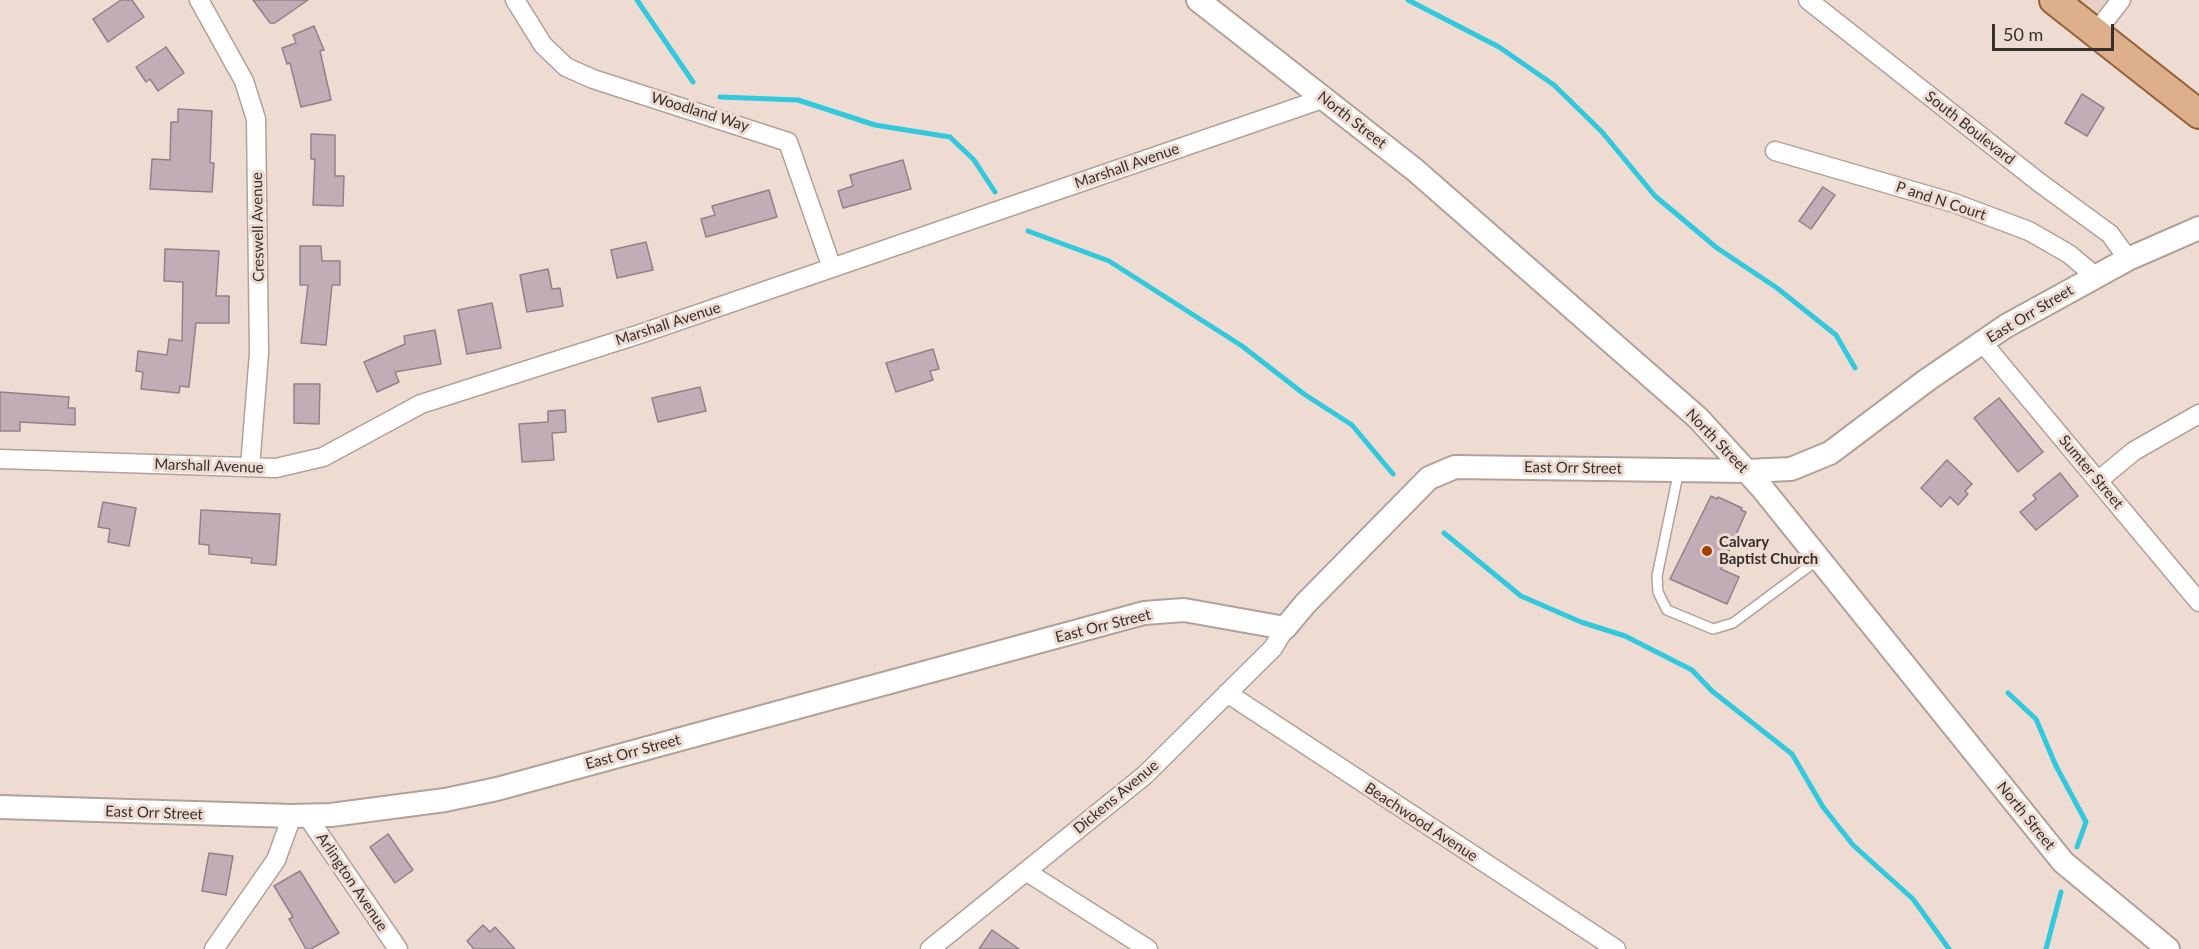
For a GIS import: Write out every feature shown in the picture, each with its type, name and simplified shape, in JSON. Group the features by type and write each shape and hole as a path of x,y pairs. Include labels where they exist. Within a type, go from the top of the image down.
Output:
{"main road":[{"path":"2054,0 2199,114"}],"street":[{"name":"Creswell Avenue","path":"199,0 244,81 256,119 259,353 250,467"},
{"name":"Woodland Way","path":"514,0 543,45 566,67 593,79 788,142 832,268"},
{"name":"North Street","path":"1198,0 1415,170 1698,418 1820,559 2063,862 2168,949"},
{"name":"South Boulevard","path":"1808,0 2040,183 2110,234 2128,260"},
{"path":"2096,32 2121,0"},
{"name":"Marshall Avenue","path":"0,459 276,468 323,457 421,405 832,268 1325,98"},
{"name":"P and N Court","path":"1775,151 1954,203 2029,231 2069,254 2095,276"},
{"name":"East Orr Street","path":"0,807 300,816 445,800 497,789 1144,613 1184,610 1285,628 1305,604 1429,478 1455,467 1679,471 1791,469 1830,453 2006,326 2095,276 2199,228"},
{"name":"Sumter Street","path":"1982,342 2199,602"},
{"path":"2098,480 2134,451 2199,414"},
{"name":"Dickens Avenue","path":"930,949 1145,775 1273,648 1285,628"},
{"name":"Beachwood Avenue","path":"1227,693 1616,949"},
{"path":"214,949 276,860 300,816"},
{"name":"Arlington Avenue","path":"300,816 398,949"},
{"path":"1027,872 1148,949"}],"lane":[{"path":"1679,471 1657,576 1659,592 1667,610 1713,629 1733,623 1820,559"}],"shaded area":[{"path":"2076,0 2108,0 2096,15"}],"building":[{"path":"121,0 132,0 144,17 108,42 93,19"},
{"path":"253,0 308,0 275,23 270,23"},
{"path":"314,26 324,50 320,51 331,100 301,107 290,63 287,64 282,48 296,43 293,35"},
{"path":"166,47 184,73 158,91 150,79 146,82 136,67"},
{"path":"2082,94 2104,108 2087,136 2065,123"},
{"path":"178,109 212,111 210,163 214,163 212,192 150,189 152,159 170,160 171,122 178,122"},
{"path":"311,134 335,135 335,176 344,176 343,206 313,205 315,159 311,159"},
{"path":"903,160 911,189 843,208 838,191 853,186 850,175"},
{"path":"1823,187 1835,195 1811,229 1799,221"},
{"path":"769,190 777,217 706,237 701,219 715,215 712,206"},
{"path":"646,242 653,270 617,278 611,250"},
{"path":"300,246 321,246 322,261 340,261 340,285 332,285 326,345 301,343 308,285 300,285"},
{"path":"165,249 219,251 216,296 229,296 229,323 196,323 189,387 180,386 179,393 141,389 143,372 136,371 138,351 167,355 169,339 182,341 183,282 164,281"},
{"path":"548,269 552,289 560,288 563,306 527,312 520,275"},
{"path":"492,303 501,348 467,354 458,310"},
{"path":"435,330 441,364 395,372 399,382 377,392 364,362 405,344 404,336"},
{"path":"933,349 939,369 930,371 933,380 896,392 886,363"},
{"path":"294,384 320,384 319,424 294,423"},
{"path":"700,387 706,411 658,422 652,398"},
{"path":"0,392 69,397 68,408 75,408 75,425 20,422 20,431 0,431"},
{"path":"1999,398 2043,452 2018,472 1974,418"},
{"path":"565,410 566,432 552,433 554,460 522,462 519,424 548,422 548,411"},
{"path":"1947,460 1972,484 1965,491 1968,494 1958,505 1950,497 1941,507 1921,488"},
{"path":"2060,473 2078,496 2036,530 2020,512 2036,499 2033,495"},
{"name":"Calvary Baptist Church","path":"1711,496 1717,499 1718,497 1746,512 1721,569 1739,577 1727,604 1670,579"},
{"path":"103,502 136,508 129,546 108,542 110,529 98,527"},
{"path":"201,510 280,514 276,565 251,563 252,558 209,554 209,545 199,544"},
{"path":"388,834 413,870 395,883 370,847"},
{"path":"209,853 233,856 226,895 202,891"},
{"path":"300,871 339,933 311,949 306,949 289,919 293,917 274,886"},
{"path":"483,925 490,932 495,927 515,949 474,949 467,941"},
{"path":"992,930 1019,949 979,949"}],"waterway":[{"path":"637,0 693,82"},
{"path":"1408,0 1499,47 1554,85 1602,132 1655,196 1717,248 1777,288 1836,335 1855,368"},
{"path":"720,97 798,100 875,125 950,137 974,160 995,192"},
{"path":"1028,231 1109,261 1242,346 1304,394 1352,425 1393,474"},
{"path":"1444,533 1521,596 1581,622 1625,636 1692,670 1712,691 1792,754 1823,807 1853,845 1913,899 1949,949"},
{"path":"2008,693 2036,719 2056,766 2086,822 2077,847"},
{"path":"2046,949 2061,892"}],"place":[{"name":"Calvary Baptist Church","path":"1707,551"}]}
